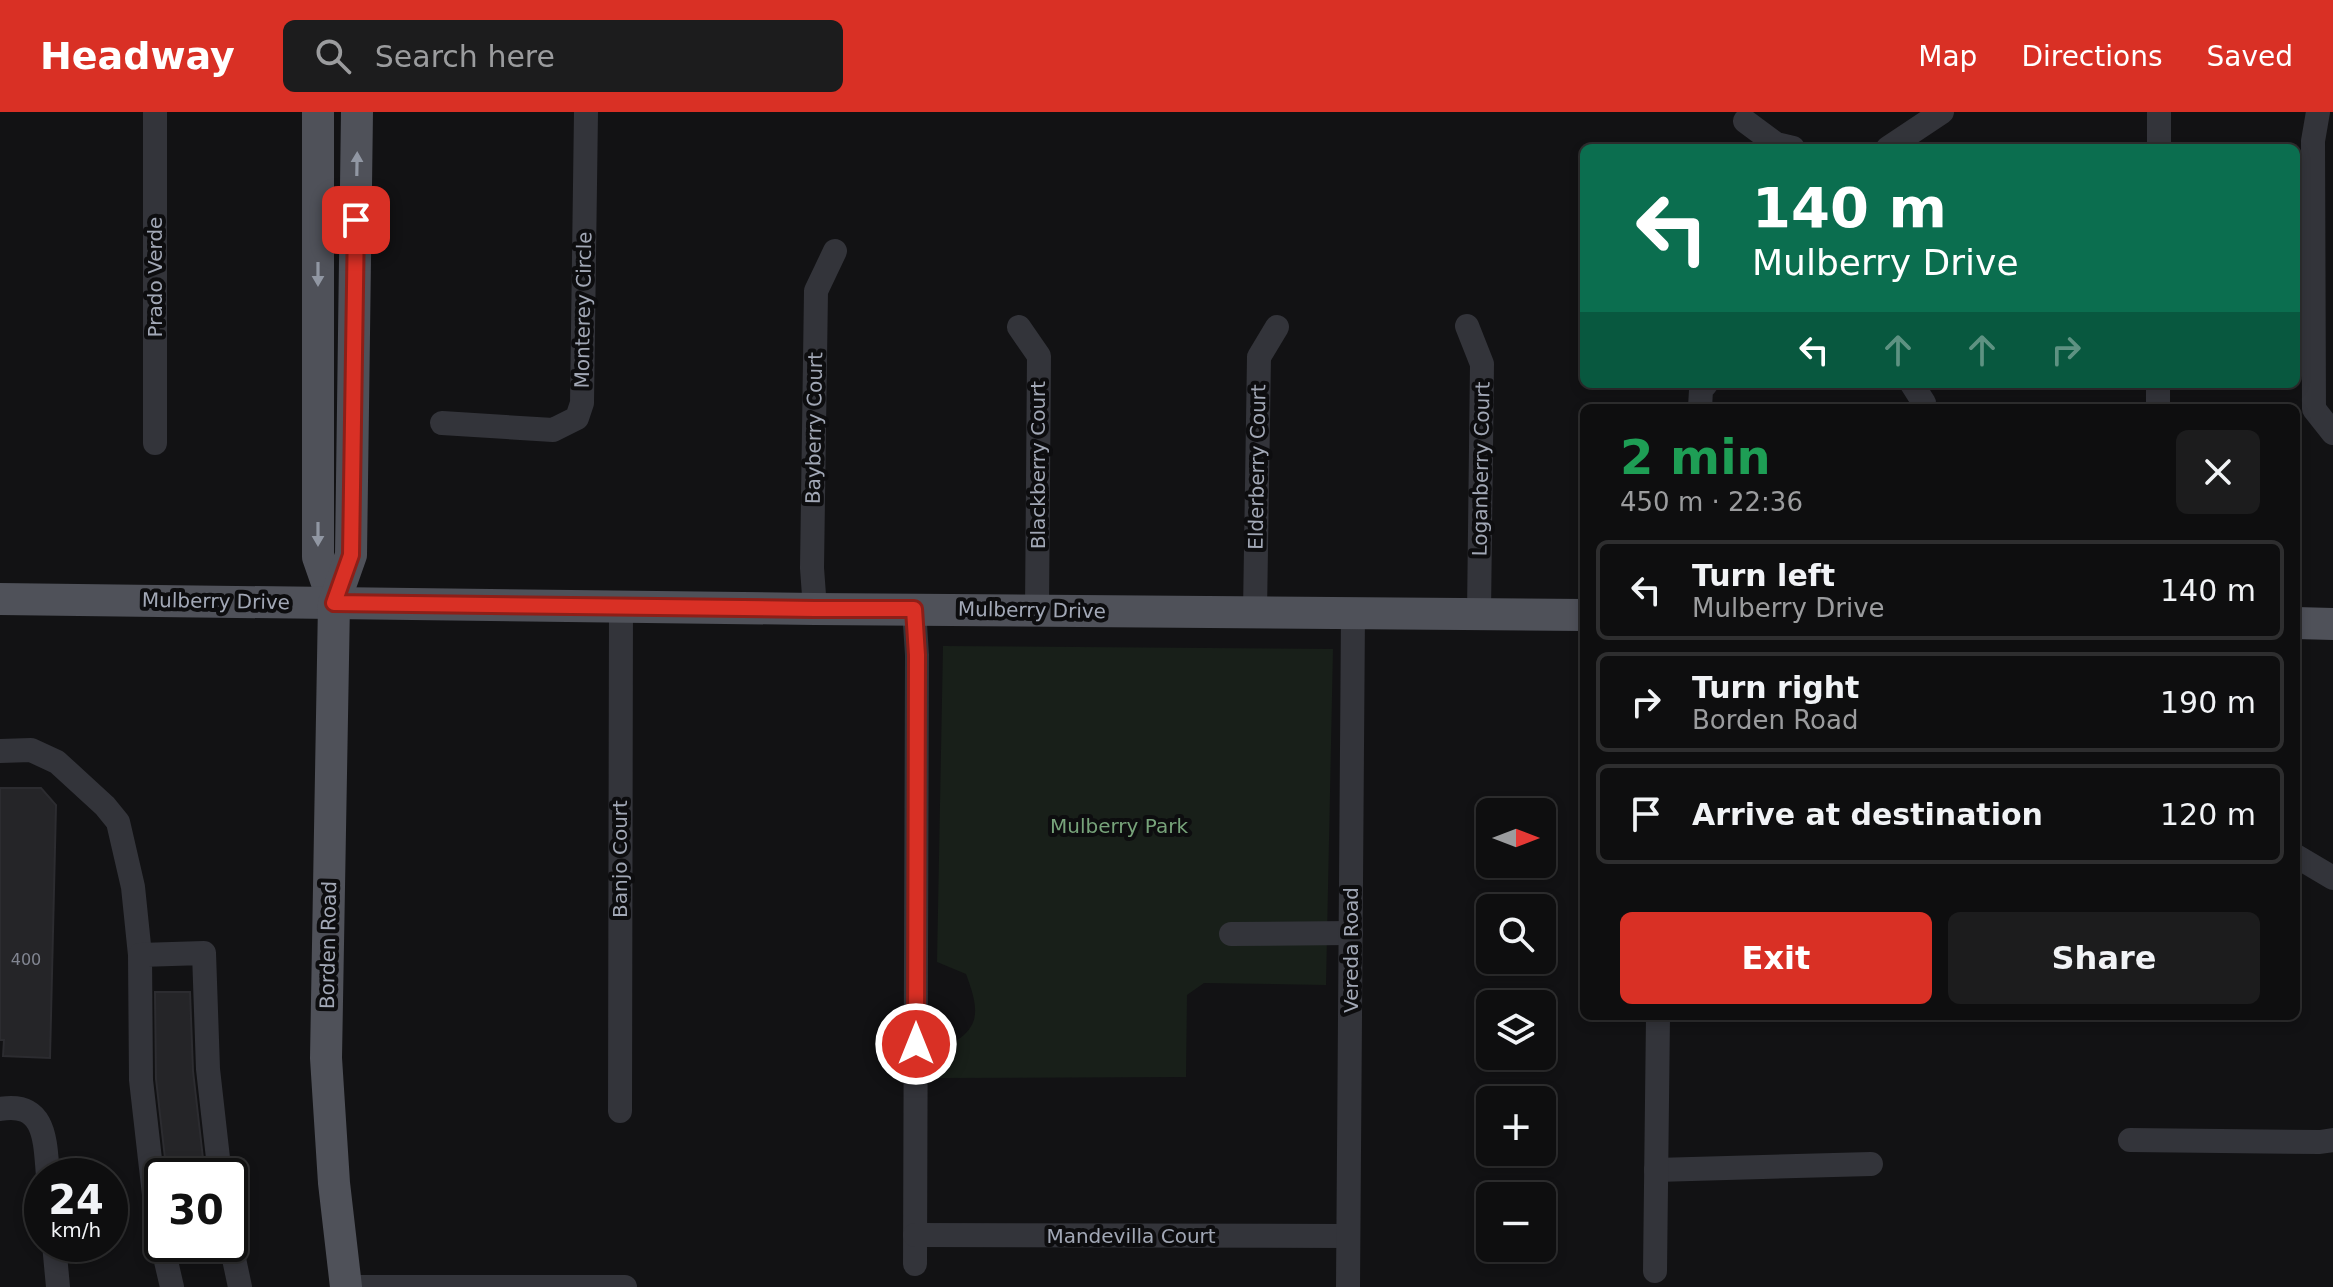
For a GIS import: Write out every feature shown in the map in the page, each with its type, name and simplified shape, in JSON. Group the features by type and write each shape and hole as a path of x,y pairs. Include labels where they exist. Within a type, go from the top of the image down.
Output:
{"main road":[{"name":"Borden Road","path":"318,112 318,557 334,603"},
{"name":"Borden Road","path":"346,1287 334,1183 326,1058 334,603 351,555 357,112"},
{"name":"Mulberry Drive","path":"0,599 1580,615"},
{"path":"2300,623 2333,624"}],"street":[{"name":"Prado Verde","path":"155,112 155,443"},
{"name":"Monterey Circle","path":"442,423 553,430 577,418 582,403 586,112"},
{"path":"1894,144 1942,112"},
{"path":"2159,112 2159,144"},
{"path":"2318,112 2313,141 2305,285 2314,409 2333,433"},
{"path":"1745,121 1776,144"},
{"name":"Bayberry Court","path":"815,609 812,568 816,291 835,251"},
{"name":"Loganberry Court","path":"1467,326 1482,364 1479,614"},
{"name":"Blackberry Court","path":"1019,327 1039,356 1037,610"},
{"name":"Elderberry Court","path":"1255,612 1259,357 1277,327"},
{"name":"Banjo Court","path":"620,1111 621,606"},
{"path":"914,609 917,655 915,1264"},
{"name":"Vereda Road","path":"1348,1287 1353,613"},
{"path":"0,751 31,750 57,762 118,822 133,887 140,955 141,1080 150,1158"},
{"path":"2300,858 2333,878"},
{"path":"1231,934 1351,933"},
{"path":"140,955 204,953 208,1069 218,1158"},
{"path":"1655,1271 1658,1020"},
{"path":"0,1109 12,1107 23,1110 40,1123 46,1158"},
{"path":"2130,1140 2333,1140"},
{"path":"1656,1170 1871,1164"},
{"name":"Mandevilla Court","path":"915,1235 1348,1236"},
{"path":"56,1262 58,1287"},
{"path":"166,1262 172,1287"},
{"path":"235,1262 240,1287"},
{"path":"346,1287 625,1287"}],"green space":[{"name":"Mulberry Park","path":"943,646 1333,649 1326,985 1204,983 1187,995 1186,1077 939,1078 939,1050 963,1036 974,1020 975,1011 966,974 937,962"}],"building":[{"path":"0,788 41,788 56,805 50,1058 3,1056 4,1040 0,1040"},
{"path":"155,992 190,992 193,1071 203,1158 165,1158 156,1079"}],"route":[{"path":"356,220 351,555 334,603 914,609 917,655 916,1044"}]}
